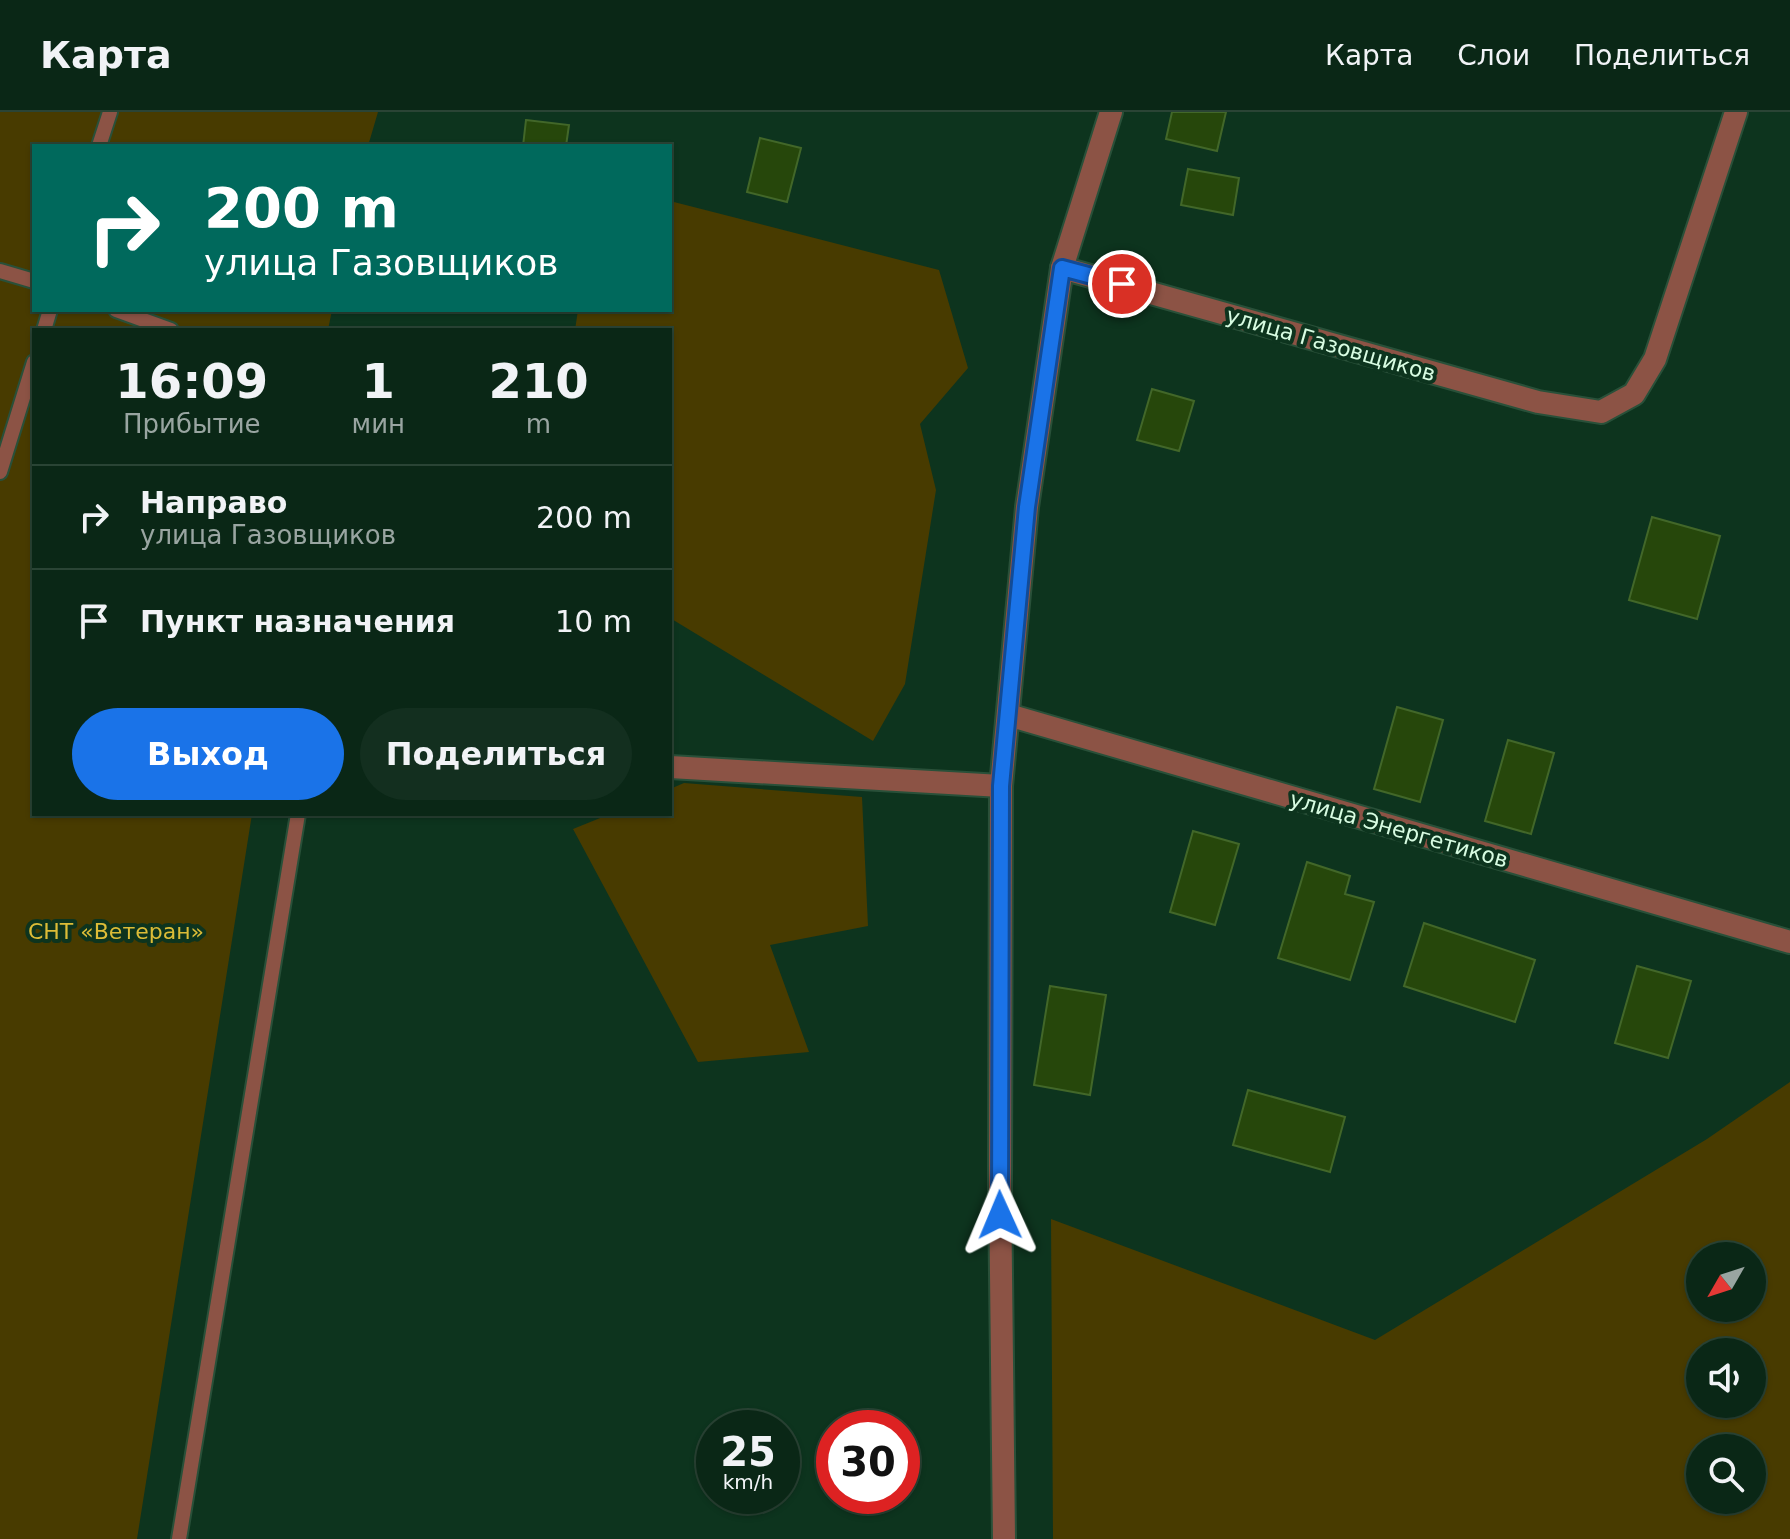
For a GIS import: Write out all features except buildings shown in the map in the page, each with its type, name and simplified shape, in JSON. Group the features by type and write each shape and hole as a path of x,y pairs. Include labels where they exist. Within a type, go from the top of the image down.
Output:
{"street":[{"path":"1004,1539 1000,1185 1001,786 1027,507 1062,268 1111,112"},
{"name":"улица Газовщиков","path":"1062,268 1538,402 1601,412 1634,394 1655,359 1736,112"},
{"name":"улица Энергетиков","path":"1008,715 1790,942"},
{"path":"672,767 1001,786"}],"lane":[{"path":"100,144 110,112"},
{"path":"0,271 32,280"},
{"path":"122,312 166,328"},
{"path":"0,472 32,368"},
{"path":"179,1539 298,816"}],"green space":[{"name":"СНТ «Ветеран»","path":"0,112 378,112 369,144 32,144 32,312 332,312 328,328 32,328 32,816 252,816 137,1539 0,1539"},
{"path":"672,202 939,270 968,368 920,424 936,490 905,684 873,741 672,619 672,328 575,328 578,312 672,312"},
{"path":"684,783 862,797 868,926 770,945 809,1052 698,1062 573,829 605,816 672,816 672,788"},
{"path":"1790,1082 1790,1539 1053,1539 1051,1219 1375,1340 1707,1139"}],"route":[{"path":"1000,1215 1001,786 1027,507 1062,268 1122,284"}]}
